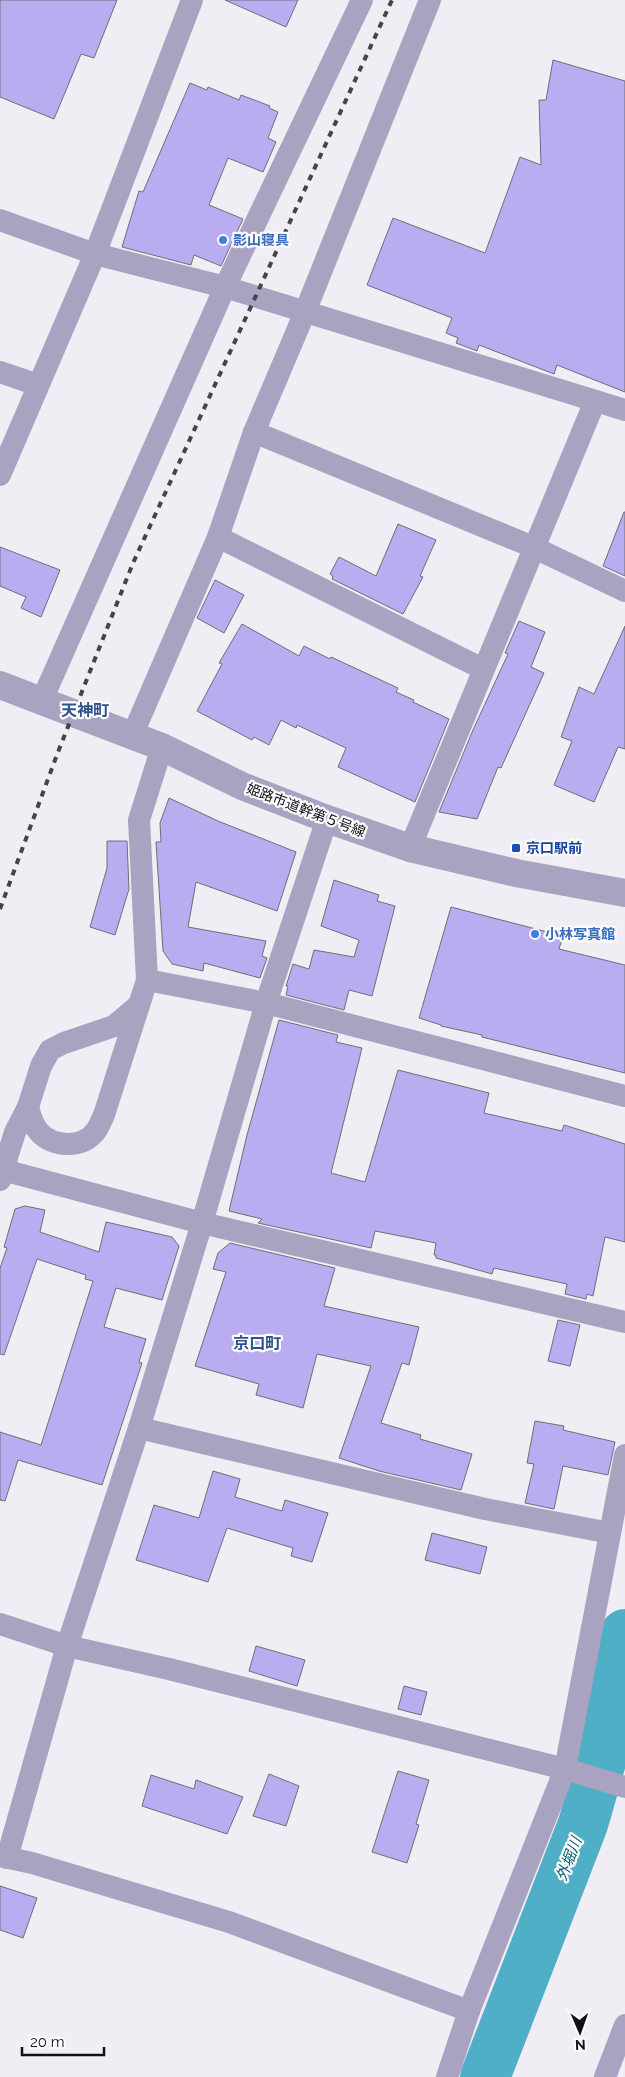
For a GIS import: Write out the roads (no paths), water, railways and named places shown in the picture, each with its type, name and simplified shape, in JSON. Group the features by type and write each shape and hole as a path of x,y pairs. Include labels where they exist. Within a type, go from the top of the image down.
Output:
{"street":[{"path":"0,475 95,254 192,0"},
{"path":"42,700 225,287 362,0"},
{"path":"132,736 218,537 254,432 305,312 430,0"},
{"path":"0,220 95,254 225,287 625,410"},
{"path":"0,372 38,385"},
{"path":"410,848 595,401"},
{"path":"254,432 533,547 625,591"},
{"path":"218,537 483,669"},
{"name":"姫路市道幹第５号線","path":"0,684 162,748 242,786 327,819 410,848 516,873 625,893"},
{"path":"28,1107 31,1119 38,1131 57,1143 69,1145 88,1139 94,1133 104,1115 147,980 139,820 162,748"},
{"path":"327,819 266,1003 202,1223 139,1428 68,1646 4,1857 32,1863 229,1922 469,2011"},
{"path":"147,980 266,1003 625,1096"},
{"path":"139,1005 114,1026 64,1043 50,1050 41,1066 28,1107 14,1132 1,1175 625,1322"},
{"path":"139,1428 485,1509 610,1533"},
{"path":"447,2077 469,2011 565,1769 625,1455"},
{"path":"0,1624 68,1646 169,1669 565,1769 622,1786"},
{"path":"606,2077 625,2025"}],"waterway":[{"name":"外堀川","path":"485,2077 583,1824 602,1758 625,1634"}],"railway":[{"path":"0,909 58,752 133,563 392,0"}],"place":[{"name":"影山寝具","path":"223,240"},
{"name":"京口駅前","path":"516,848"},
{"name":"小林写真館","path":"535,934"}],"district":[{"name":"天神町","path":"85,710"},
{"name":"京口町","path":"257,1343"}]}
